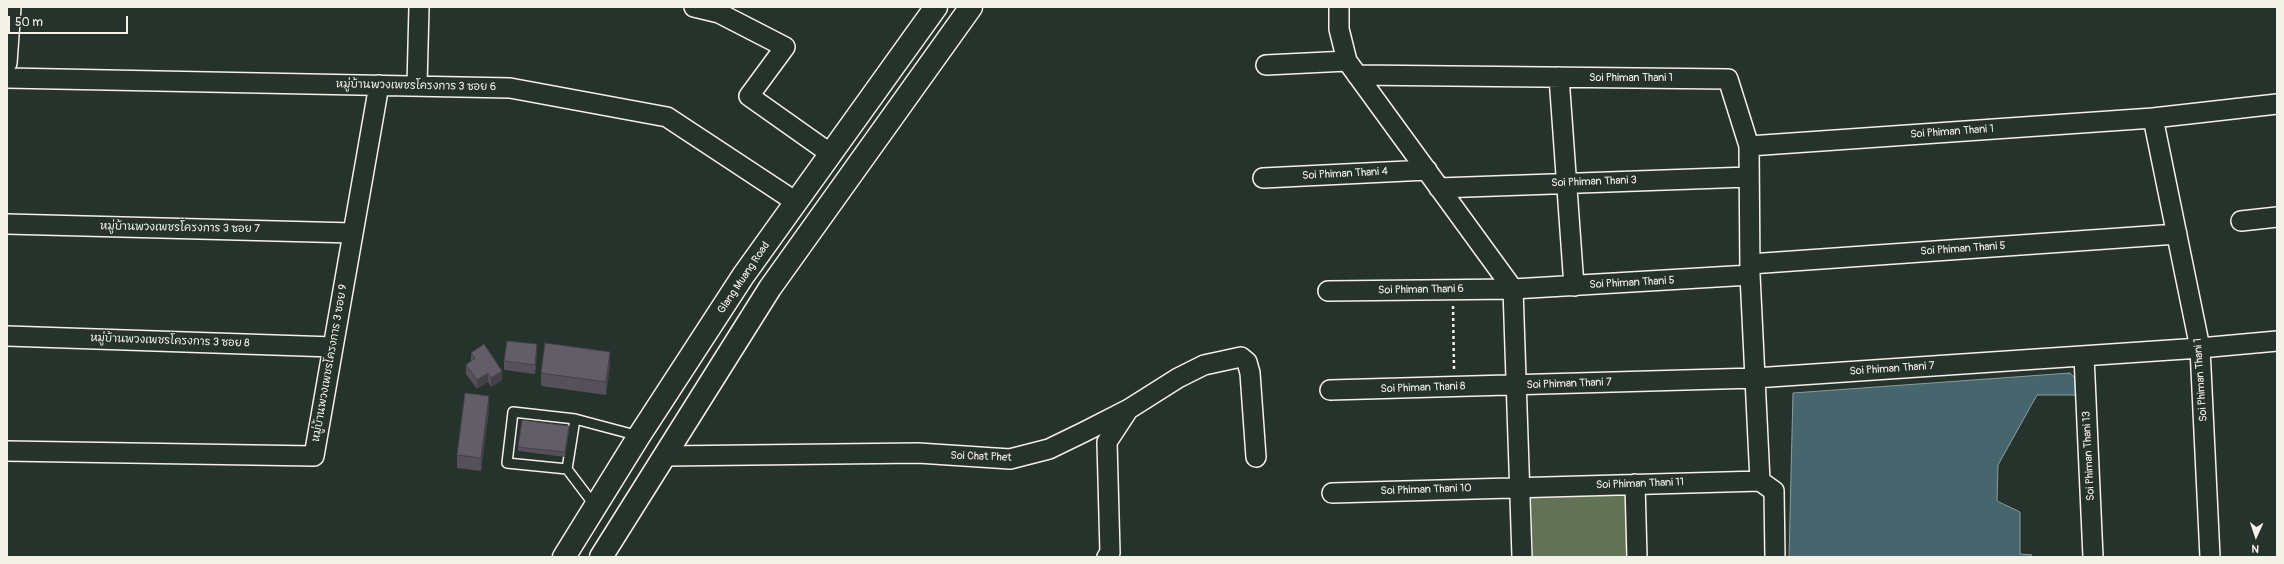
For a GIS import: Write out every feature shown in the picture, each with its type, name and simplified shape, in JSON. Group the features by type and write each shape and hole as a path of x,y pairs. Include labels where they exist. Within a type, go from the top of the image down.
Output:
{"main road":[{"name":"Glang Muang Road","path":"564,557 639,436 744,276 936,7"},
{"path":"601,557 666,456 770,288 971,7"}],"street":[{"path":"7,63 10,7"},
{"path":"417,86 419,7"},
{"path":"694,7 720,13 785,48 749,96 831,154"},
{"path":"1339,7 1339,29 1352,68 1513,289 1522,557"},
{"name":"Soi Phiman Thani 1","path":"1266,65 1559,77 1728,78 1749,146 2153,118 2200,348 2210,557"},
{"path":"1559,77 1574,286"},
{"name":"หมู่บ้านพวงเพชรโครงการ 3 ซอย 6","path":"7,78 510,88 667,117 796,202"},
{"name":"หมู่บ้านพวงเพชรโครงการ 3 ซอย 9","path":"7,451 314,456 379,86"},
{"path":"2153,118 2277,104"},
{"path":"1749,146 1750,270 1760,481 1774,491 1775,557"},
{"name":"Soi Phiman Thani 4","path":"1264,178 1427,170"},
{"name":"Soi Phiman Thani 3","path":"1439,188 1749,177"},
{"path":"2241,221 2277,217"},
{"name":"หมู่บ้านพวงเพชรโครงการ 3 ซอย 7","path":"7,224 353,233"},
{"name":"Soi Phiman Thani 5","path":"1513,289 1574,286 2177,234"},
{"name":"Soi Phiman Thani 6","path":"1328,291 1513,289"},
{"name":"หมู่บ้านพวงเพชรโครงการ 3 ซอย 8","path":"7,336 333,347"},
{"name":"Soi Phiman Thani 7","path":"1516,385 1755,378 2272,342"},
{"name":"Soi Phiman Thani 13","path":"2084,356 2094,557"},
{"name":"Soi Chat Phet","path":"666,456 918,453 1010,459 1049,449 1129,409 1178,378 1204,366 1241,357 1247,362 1250,373 1256,457"},
{"name":"Soi Phiman Thani 8","path":"1330,390 1516,385"},
{"path":"1107,557 1110,553 1107,442 1129,409"},
{"name":"Soi Phiman Thani 11","path":"1520,488 1760,481"},
{"path":"1635,484 1637,557"},
{"name":"Soi Phiman Thani 10","path":"1332,493 1520,488"}],"lane":[{"path":"596,507 567,469 508,462 513,412 576,419 639,436"},
{"path":"567,469 576,419"}],"path":[{"path":"1453,290 1454,387"}],"green space":[{"path":"1628,494 1630,557 1533,557 1531,498"}],"water":[{"path":"2070,373 2078,381 2080,395 2037,395 1998,465 1997,501 2020,512 2020,554 2032,555 2031,557 1789,557 1793,393"}],"building":[{"path":"507,341 537,344 535,365 504,361"},
{"path":"545,343 610,352 606,382 541,373"},
{"path":"484,344 502,371 491,378 488,373 477,380 466,365 475,358 471,353"},
{"path":"465,393 489,396 481,458 457,455"},
{"path":"522,420 569,426 565,452 518,447"}]}
